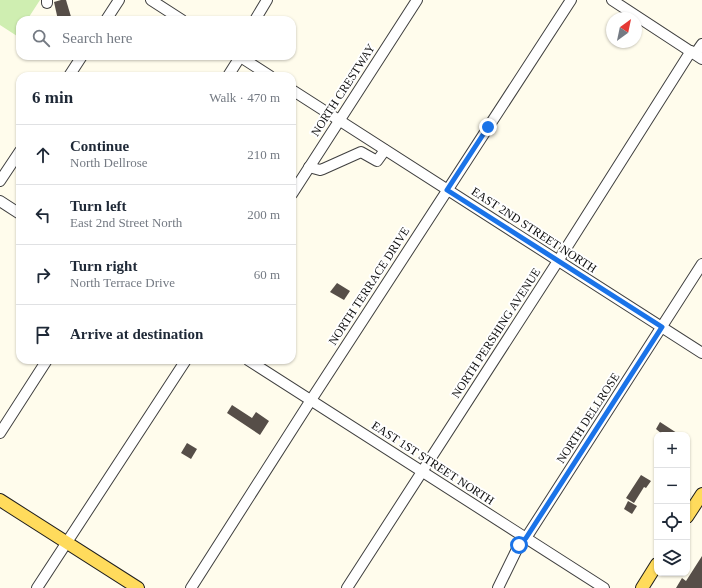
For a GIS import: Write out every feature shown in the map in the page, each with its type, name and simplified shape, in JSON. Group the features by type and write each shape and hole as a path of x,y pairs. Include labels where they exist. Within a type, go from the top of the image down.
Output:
{"main road":[{"path":"690,512 702,494"},
{"path":"0,500 138,588"},
{"path":"642,588 654,569"}],"street":[{"path":"109,16 119,0"},
{"path":"151,0 176,16"},
{"path":"257,16 267,0"},
{"name":"NORTH CRESTWAY","path":"296,188 417,0"},
{"name":"NORTH TERRACE DRIVE","path":"191,588 311,400 571,0"},
{"path":"612,0 696,55"},
{"name":"NORTH PERSHING AVENUE","path":"346,588 558,261 702,44"},
{"path":"72,72 79,60"},
{"path":"231,72 238,60"},
{"path":"245,60 264,72"},
{"name":"EAST 2ND STREET NORTH","path":"296,93 702,353"},
{"path":"309,167 324,169 361,152 376,161 385,150"},
{"path":"0,181 16,157"},
{"path":"0,201 16,211"},
{"name":"NORTH DELLROSE","path":"498,588 519,545 526,538 702,264"},
{"path":"0,433 44,364"},
{"path":"37,588 183,364"},
{"name":"EAST 1ST STREET NORTH","path":"254,364 604,588"}],"green space":[{"path":"0,0 40,0 30,16 16,16 16,35 0,25"}],"building":[{"path":"66,0 71,16 57,16 54,2"},
{"path":"337,283 350,291 344,300 330,292"},
{"path":"232,405 252,418 256,412 269,421 260,435 227,413"},
{"path":"660,422 675,432 660,432 656,429"},
{"path":"187,443 197,449 191,459 181,453"},
{"path":"641,475 651,481 646,488 644,487 634,503 626,498"},
{"path":"628,501 637,506 632,514 624,509"},
{"path":"702,556 702,588 676,588 682,578 686,581"}],"route":[{"path":"488,127 447,190 662,327 526,538 519,545"}]}
